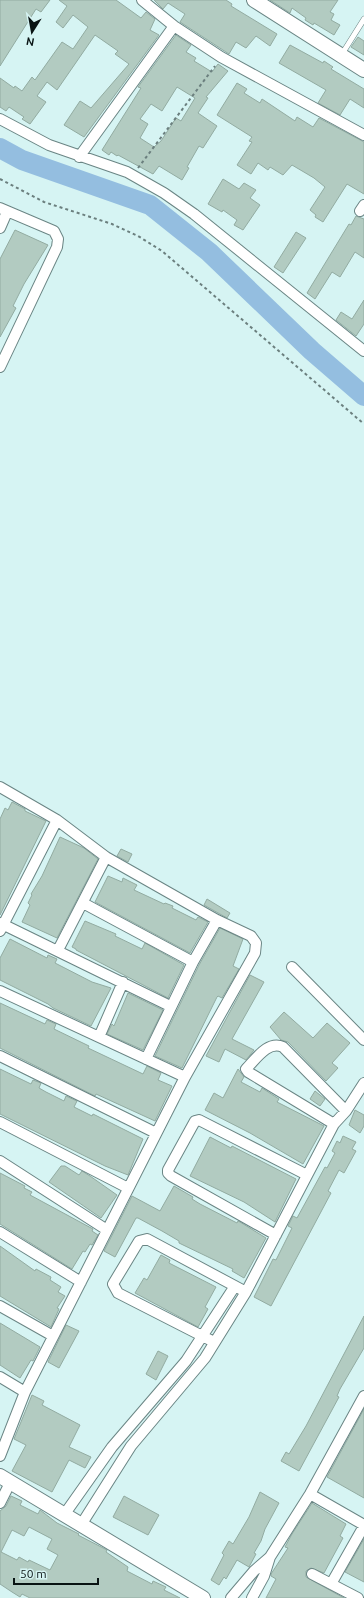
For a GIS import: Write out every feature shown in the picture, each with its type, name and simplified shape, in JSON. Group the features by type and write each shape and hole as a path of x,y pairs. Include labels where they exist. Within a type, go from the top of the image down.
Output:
{"street":[{"path":"142,0 174,26 221,57 364,134"},
{"path":"254,0 364,70"},
{"path":"79,157 174,26"},
{"path":"0,119 49,145 79,157 107,164 133,175 164,193 194,214 364,351"},
{"path":"0,228 4,210 54,231 58,239 57,247 0,368"},
{"path":"0,799 2,788 57,820 106,857 217,920 251,936 256,943 256,948 185,1077 25,1392 0,1456"},
{"path":"57,820 1,926 58,950 170,1006"},
{"path":"58,950 106,857"},
{"path":"83,903 193,962"},
{"path":"146,1059 170,1006 217,920"},
{"path":"292,967 364,1040"},
{"path":"99,1037 123,982"},
{"path":"0,991 185,1077"},
{"path":"334,1124 248,1072 246,1069 267,1048 273,1045 278,1045 283,1048 346,1111"},
{"path":"0,1056 156,1133"},
{"path":"81,1525 131,1446 204,1358 246,1292 334,1124 346,1111 364,1083"},
{"path":"276,1235 171,1176 168,1173 168,1170 195,1121 199,1120 307,1175"},
{"path":"0,1122 128,1188"},
{"path":"0,1161 107,1230"},
{"path":"0,1232 81,1282"},
{"path":"214,1342 118,1293 113,1284 139,1240 147,1239 246,1292"},
{"path":"64,1515 112,1448 186,1361 235,1286"},
{"path":"0,1306 53,1336"},
{"path":"0,1377 25,1392"},
{"path":"252,1598 264,1576 270,1557 310,1494 364,1396"},
{"path":"0,1503 5,1479 203,1598"},
{"path":"310,1494 364,1526 331,1584"},
{"path":"231,1598 254,1571 270,1557"},
{"path":"312,1574 358,1598"}],"lane":[{"path":"341,55 364,19"}],"path":[{"path":"133,175 176,115 221,57"},
{"path":"0,178 44,202 112,224 138,236 162,251 364,424"}],"building":[{"path":"0,0 50,0 41,12 36,9 0,66"},
{"path":"59,0 116,0 141,18 146,12 155,19 150,30 159,35 84,137 64,125 80,101 91,108 129,64 115,54 118,51 95,35 57,90 47,82 37,96 46,102 30,124 22,119 24,117 9,107 6,111 0,107 0,78 14,88 15,86 22,91 32,77 35,80 62,42 73,49 88,27 73,15 63,28 56,22 67,6"},
{"path":"154,0 226,0 232,4 231,6 277,34 270,46 256,36 246,48 236,42 229,54 180,22 185,14 168,3 163,9"},
{"path":"270,0 338,0 330,12 334,14 331,20 340,25 334,35 314,23 313,25 305,20 306,18 292,8 290,13"},
{"path":"176,35 191,45 186,52 196,58 194,61 212,72 218,64 228,71 206,97 208,98 198,113 217,126 203,148 199,146 187,167 189,168 182,180 159,166 153,174 118,155 117,156 111,152 109,155 102,150 141,88 138,87","holes":["177,87 195,98 181,121 176,118 161,141 154,147 140,138 148,124 140,119 151,104 162,111"]},
{"path":"358,37 364,41 364,55 351,47"},
{"path":"290,45 323,63 324,61 333,67 331,69 364,89 364,108 350,99 340,115 318,103 326,90 279,63"},
{"path":"237,83 247,89 244,93 260,103 262,99 295,121 297,117 313,127 319,118 364,142 364,194 347,184 323,222 315,217 316,215 310,210 325,187 314,178 292,165 283,175 270,167 268,170 258,163 251,174 237,165 252,142 249,141 252,137 217,115"},
{"path":"223,179 239,189 244,183 256,190 250,198 260,205 243,230 234,225 237,220 223,210 222,212 208,204"},
{"path":"356,216 364,219 364,258 355,252 340,277 332,272 315,299 307,293 349,224 351,225"},
{"path":"15,230 48,245 24,284 13,306 16,308 0,337 0,259"},
{"path":"296,232 306,238 283,273 274,267"},
{"path":"364,300 364,324 356,336 336,320 341,312 352,319"},
{"path":"12,802 25,809 25,811 46,821 0,915 0,819 5,808 8,810"},
{"path":"60,837 84,848 98,859 57,938 22,922 30,905 28,903 32,895 31,894 42,876"},
{"path":"121,849 132,854 128,862 117,856"},
{"path":"108,876 122,882 123,878 137,885 134,890 164,904 173,906 172,908 196,920 198,917 208,922 190,953 95,902"},
{"path":"207,899 230,913 227,918 204,905"},
{"path":"85,921 116,934 115,936 142,949 145,943 184,965 168,998 72,947"},
{"path":"220,928 243,939 233,966 239,969 222,998 217,997 182,1068 155,1056 199,965"},
{"path":"10,939 47,958 48,955 57,959 55,963 92,982 111,988 91,1026 0,980 0,958"},
{"path":"250,975 264,982 232,1039 254,1050 246,1060 225,1049 219,1062 206,1056"},
{"path":"128,993 163,1010 143,1050 107,1034 112,1024 114,1026"},
{"path":"0,1003 45,1024 47,1020 56,1024 54,1029 89,1046 88,1048 143,1074 147,1066 161,1073 158,1080 172,1086 155,1121 96,1094 95,1096 0,1048"},
{"path":"284,1012 313,1038 327,1023 350,1043 332,1063 338,1068 326,1081 288,1042 281,1040 270,1027"},
{"path":"0,1069 31,1084 33,1080 41,1083 39,1088 46,1092 64,1101 66,1096 77,1101 74,1107 92,1116 93,1114 143,1139 128,1175 105,1166 0,1114"},
{"path":"238,1069 244,1077 241,1082 260,1092 262,1088 279,1099 277,1102 324,1126 303,1164 250,1133 205,1110 214,1093 223,1098"},
{"path":"315,1091 325,1099 320,1106 310,1099"},
{"path":"355,1110 364,1115 364,1126 360,1133 349,1125"},
{"path":"343,1136 356,1142 352,1149 356,1151 344,1173 339,1170 328,1191 331,1193 271,1306 254,1297 273,1259 276,1260 292,1228 288,1226 293,1216 297,1218 325,1167 327,1168 335,1153 332,1151 337,1141 340,1143"},
{"path":"210,1137 231,1148 232,1146 296,1179 275,1222 244,1202 190,1176"},
{"path":"61,1166 65,1166 79,1175 82,1171 117,1195 101,1218 49,1182"},
{"path":"0,1173 25,1186 24,1188 32,1192 30,1195 93,1229 92,1231 98,1235 92,1245 90,1244 85,1252 83,1251 72,1269 0,1224"},
{"path":"174,1186 193,1197 192,1199 200,1204 237,1223 238,1221 240,1222 266,1238 244,1278 232,1271 233,1269 179,1243 179,1241 138,1218 136,1218 115,1257 104,1251 132,1196 160,1211"},
{"path":"0,1246 35,1271 36,1269 51,1277 50,1280 61,1287 58,1292 65,1296 57,1308 59,1309 51,1327 0,1296"},
{"path":"161,1255 170,1260 169,1263 216,1287 205,1307 208,1309 198,1327 135,1293 144,1278 147,1280"},
{"path":"364,1316 364,1348 340,1389 337,1396 339,1397 299,1471 281,1461 286,1452 289,1454 306,1426"},
{"path":"0,1323 40,1347 33,1361 31,1360 20,1378 0,1365"},
{"path":"66,1325 79,1331 59,1368 48,1362"},
{"path":"158,1351 168,1356 156,1380 146,1374"},
{"path":"32,1395 44,1401 42,1405 80,1425 69,1447 91,1457 85,1468 69,1460 52,1492 12,1471 26,1445 14,1439"},
{"path":"364,1409 364,1498 327,1477"},
{"path":"260,1492 279,1503 265,1529 261,1541 254,1553 256,1554 249,1567 237,1560 226,1579 224,1577 219,1585 211,1580 224,1555 222,1553 229,1541 233,1544 249,1517"},
{"path":"11,1496 22,1501 20,1505 38,1514 40,1510 57,1523 107,1550 106,1552 128,1567 127,1571 152,1584 153,1581 166,1587 164,1590 180,1598 30,1598 22,1594 20,1597 0,1584 0,1511 6,1506","holes":["29,1527 52,1539 47,1549 58,1555 50,1570 29,1560 28,1562 19,1557 17,1560 1,1552 12,1530 24,1536"]},
{"path":"124,1496 159,1515 148,1535 113,1517"},
{"path":"312,1503 346,1524 340,1536 343,1538 324,1573 311,1568 306,1571 306,1577 344,1598 266,1598 276,1579 271,1576 271,1574 288,1548 285,1547 292,1534"},
{"path":"364,1539 364,1582 345,1572"}],"waterway":[{"path":"0,148 22,160 150,205 209,252 312,351 364,396"}]}
